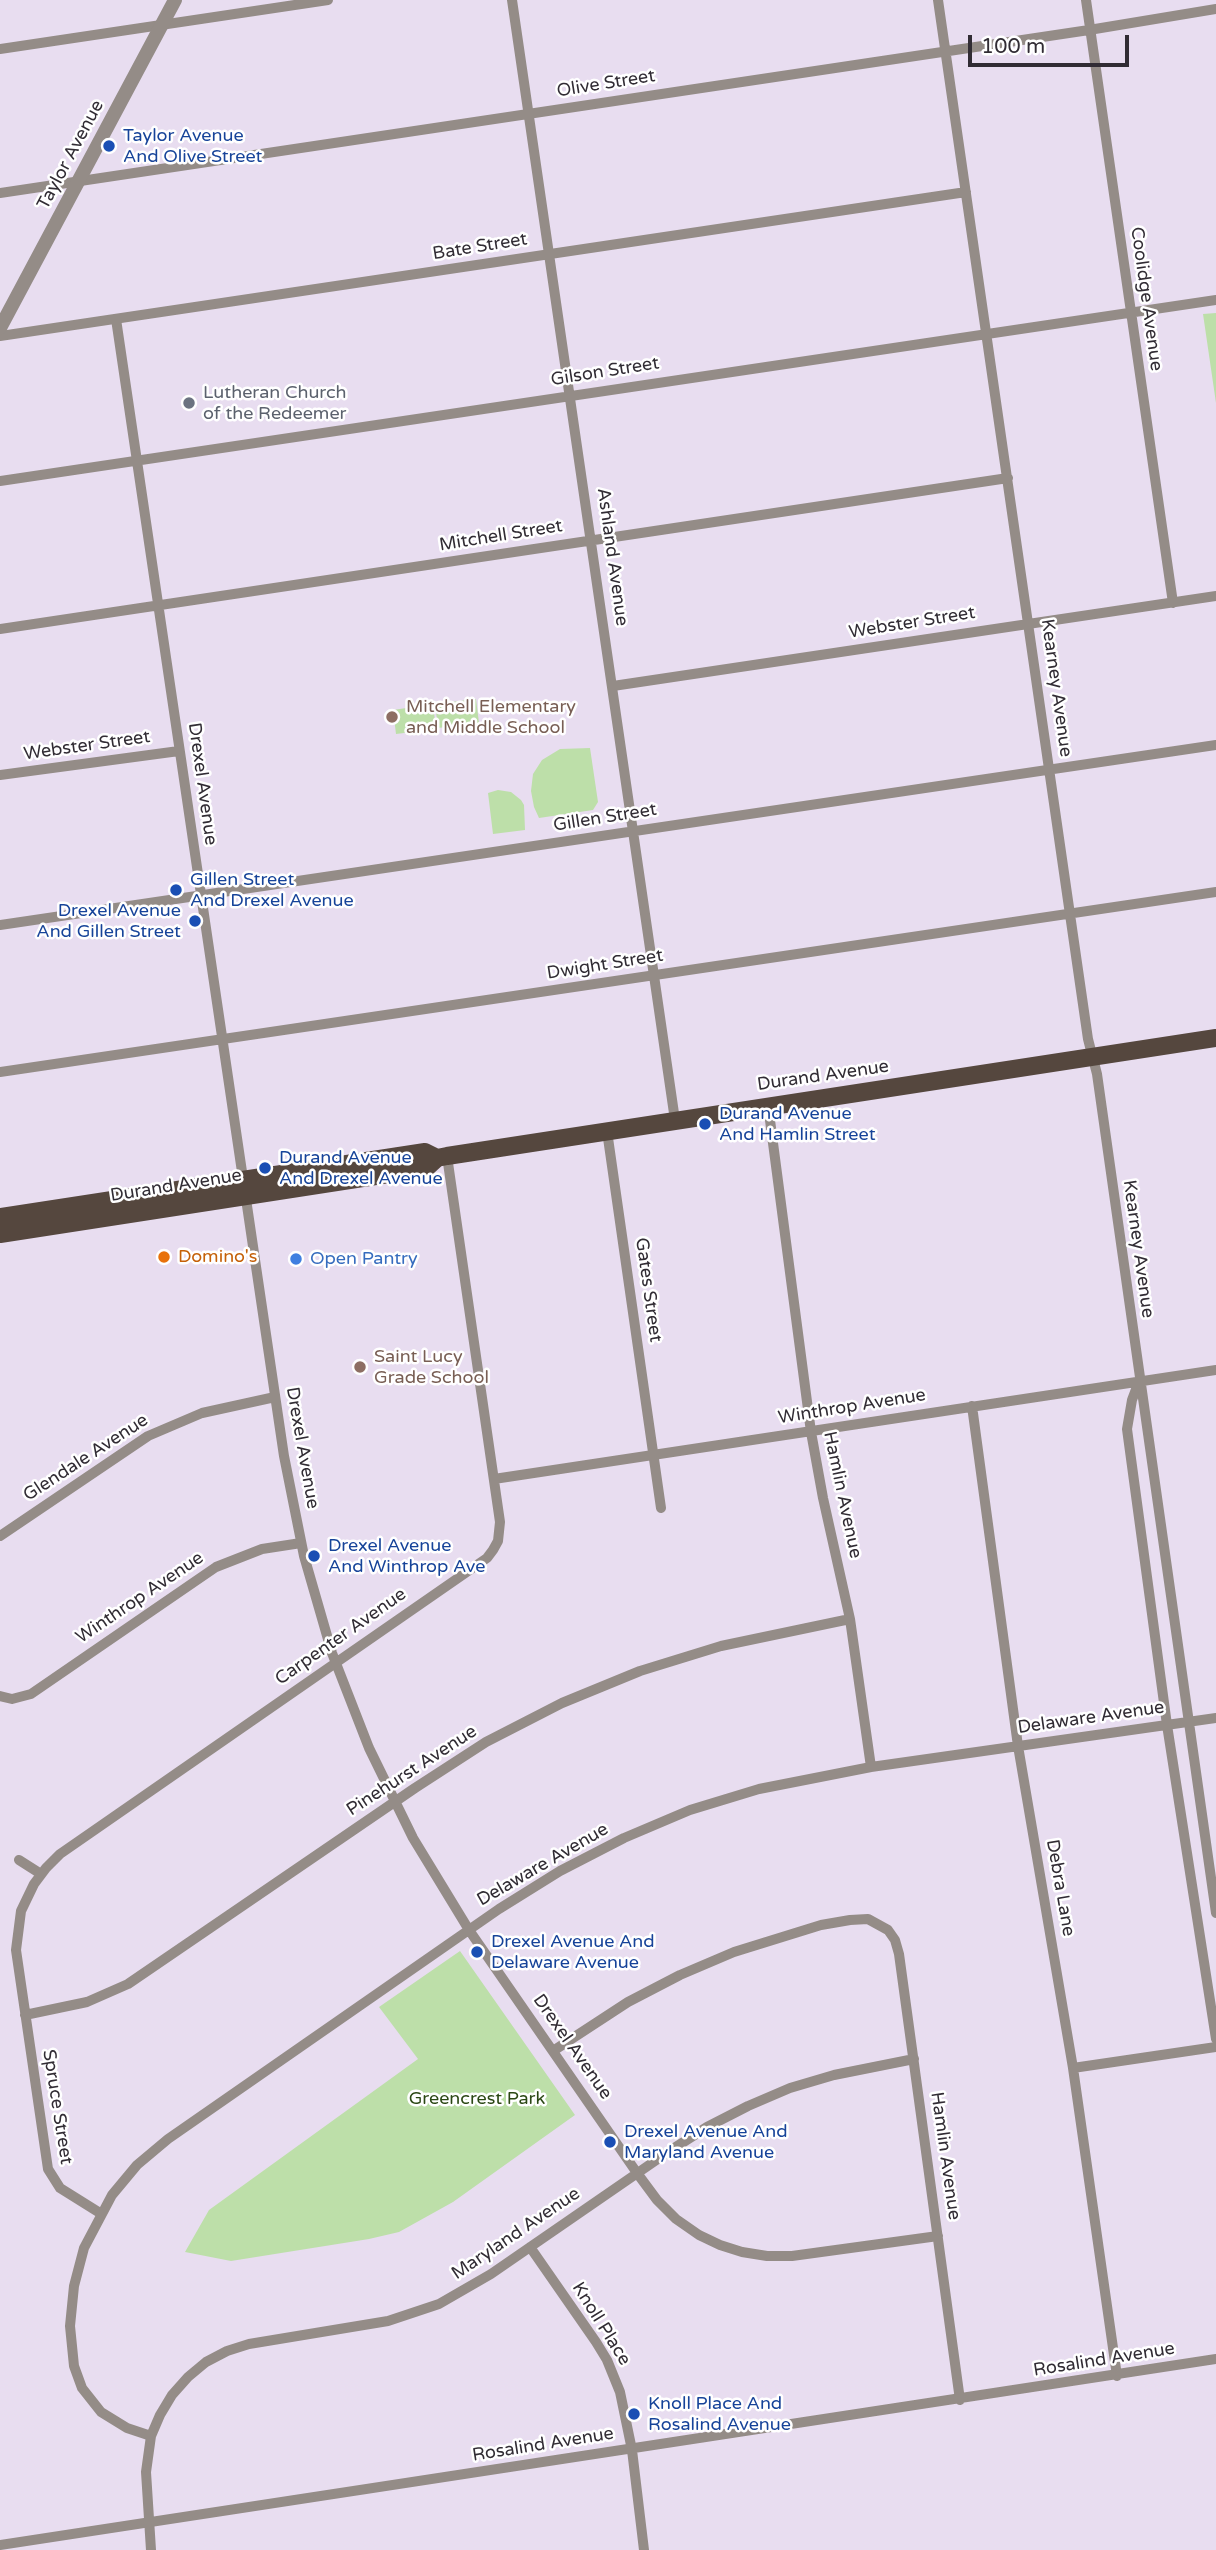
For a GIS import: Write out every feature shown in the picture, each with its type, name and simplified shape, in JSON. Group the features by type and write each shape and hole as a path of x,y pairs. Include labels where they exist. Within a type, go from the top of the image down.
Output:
{"main road":[{"name":"Durand Avenue","path":"0,1217 426,1168 442,1157 1216,1038"},
{"name":"Durand Avenue","path":"0,1234 243,1188"}],"street":[{"name":"Taylor Avenue","path":"0,328 176,0"},
{"path":"0,49 328,0"},
{"name":"Ashland Avenue","path":"512,0 675,1120"},
{"name":"Kearney Avenue","path":"938,0 1072,913 1088,1039 1097,1074 1216,1913"},
{"name":"Coolidge Avenue","path":"1086,0 1173,603"},
{"name":"Olive Street","path":"0,193 1216,9"},
{"name":"Bate Street","path":"0,336 966,192"},
{"name":"Gilson Street","path":"0,481 1216,300"},
{"name":"Drexel Avenue","path":"116,319 275,1397 301,1543 336,1663 369,1748 413,1839 469,1930 666,2210 687,2228 711,2241 742,2252 767,2256 792,2256 938,2236"},
{"name":"Mitchell Street","path":"0,629 1008,478"},
{"name":"Webster Street","path":"613,686 1216,596"},
{"name":"Gillen Street","path":"0,925 1216,745"},
{"name":"Webster Street","path":"0,775 179,751"},
{"name":"Dwight Street","path":"0,1072 1216,892"},
{"name":"Hamlin Avenue","path":"768,1105 811,1432 822,1498 850,1619 871,1767"},
{"name":"Gates Street","path":"607,1131 662,1508"},
{"name":"Carpenter Avenue","path":"29,1894 41,1874 60,1854 486,1558 493,1550 500,1531 494,1479 442,1157"},
{"name":"Winthrop Avenue","path":"494,1479 1216,1370"},
{"name":"Kearney Avenue","path":"1139,1381 1132,1400 1127,1429 1167,1725 1216,2039"},
{"name":"Glendale Avenue","path":"0,1536 122,1451 148,1436 202,1413 275,1397"},
{"name":"Debra Lane","path":"972,1406 1018,1746 1073,2068 1117,2376"},
{"name":"Winthrop Avenue","path":"3,1697 22,1698 31,1694 216,1567 262,1549 301,1543"},
{"name":"Pinehurst Avenue","path":"25,2015 87,2002 128,1984 486,1742 562,1703 640,1671 721,1646 850,1619"},
{"name":"Delaware Avenue","path":"100,2213 124,2179 152,2151 469,1930 560,1871 624,1838 690,1810 759,1789 871,1767 1216,1718"},
{"path":"19,1860 41,1874"},
{"name":"Spruce Street","path":"29,1894 21,1911 16,1940 48,2169 51,2177 66,2194 100,2213"},
{"name":"Hamlin Avenue","path":"553,2051 628,2002 680,1975 734,1952 821,1925 863,1918 888,1930 895,1940 899,1954 960,2400"},
{"path":"1073,2068 1216,2047"},
{"name":"Maryland Avenue","path":"151,2436 160,2415 179,2386 196,2370 227,2351 249,2344 362,2326 414,2313 463,2292 707,2127 748,2106 790,2088 834,2075 914,2059"},
{"path":"100,2213 84,2248 74,2286 70,2326 74,2366 82,2388 101,2412 127,2428 151,2436 146,2472 152,2550"},
{"name":"Knoll Place","path":"530,2248 607,2360 621,2392 632,2450 644,2550"},
{"name":"Rosalind Avenue","path":"0,2545 1216,2360"}],"green space":[{"path":"1216,313 1216,403 1203,314"},
{"path":"476,699 479,723 438,728 435,704"},
{"path":"433,704 436,729 396,734 393,710"},
{"path":"590,748 598,802 593,810 539,818 531,791 533,774 542,760 560,749"},
{"path":"498,790 511,792 521,800 524,805 525,830 493,834 488,793"},
{"name":"Greencrest Park","path":"460,1951 575,2115 453,2202 399,2232 231,2261 185,2252 209,2210 418,2059 379,2007"}],"place":[{"name":"Taylor Avenue And Olive Street","path":"109,146"},
{"name":"Lutheran Church of the Redeemer","path":"189,403"},
{"name":"Mitchell Elementary and Middle School","path":"392,717"},
{"name":"Gillen Street And Drexel Avenue","path":"176,890"},
{"name":"Drexel Avenue And Gillen Street","path":"195,921"},
{"name":"Durand Avenue And Hamlin Street","path":"705,1124"},
{"name":"Durand Avenue And Drexel Avenue","path":"265,1168"},
{"name":"Domino's","path":"164,1257"},
{"name":"Open Pantry","path":"296,1259"},
{"name":"Saint Lucy Grade School","path":"360,1367"},
{"name":"Drexel Avenue And Winthrop Ave","path":"314,1556"},
{"name":"Drexel Avenue And Delaware Avenue","path":"477,1952"},
{"name":"Drexel Avenue And Maryland Avenue","path":"610,2142"},
{"name":"Knoll Place And Rosalind Avenue","path":"634,2414"}]}
